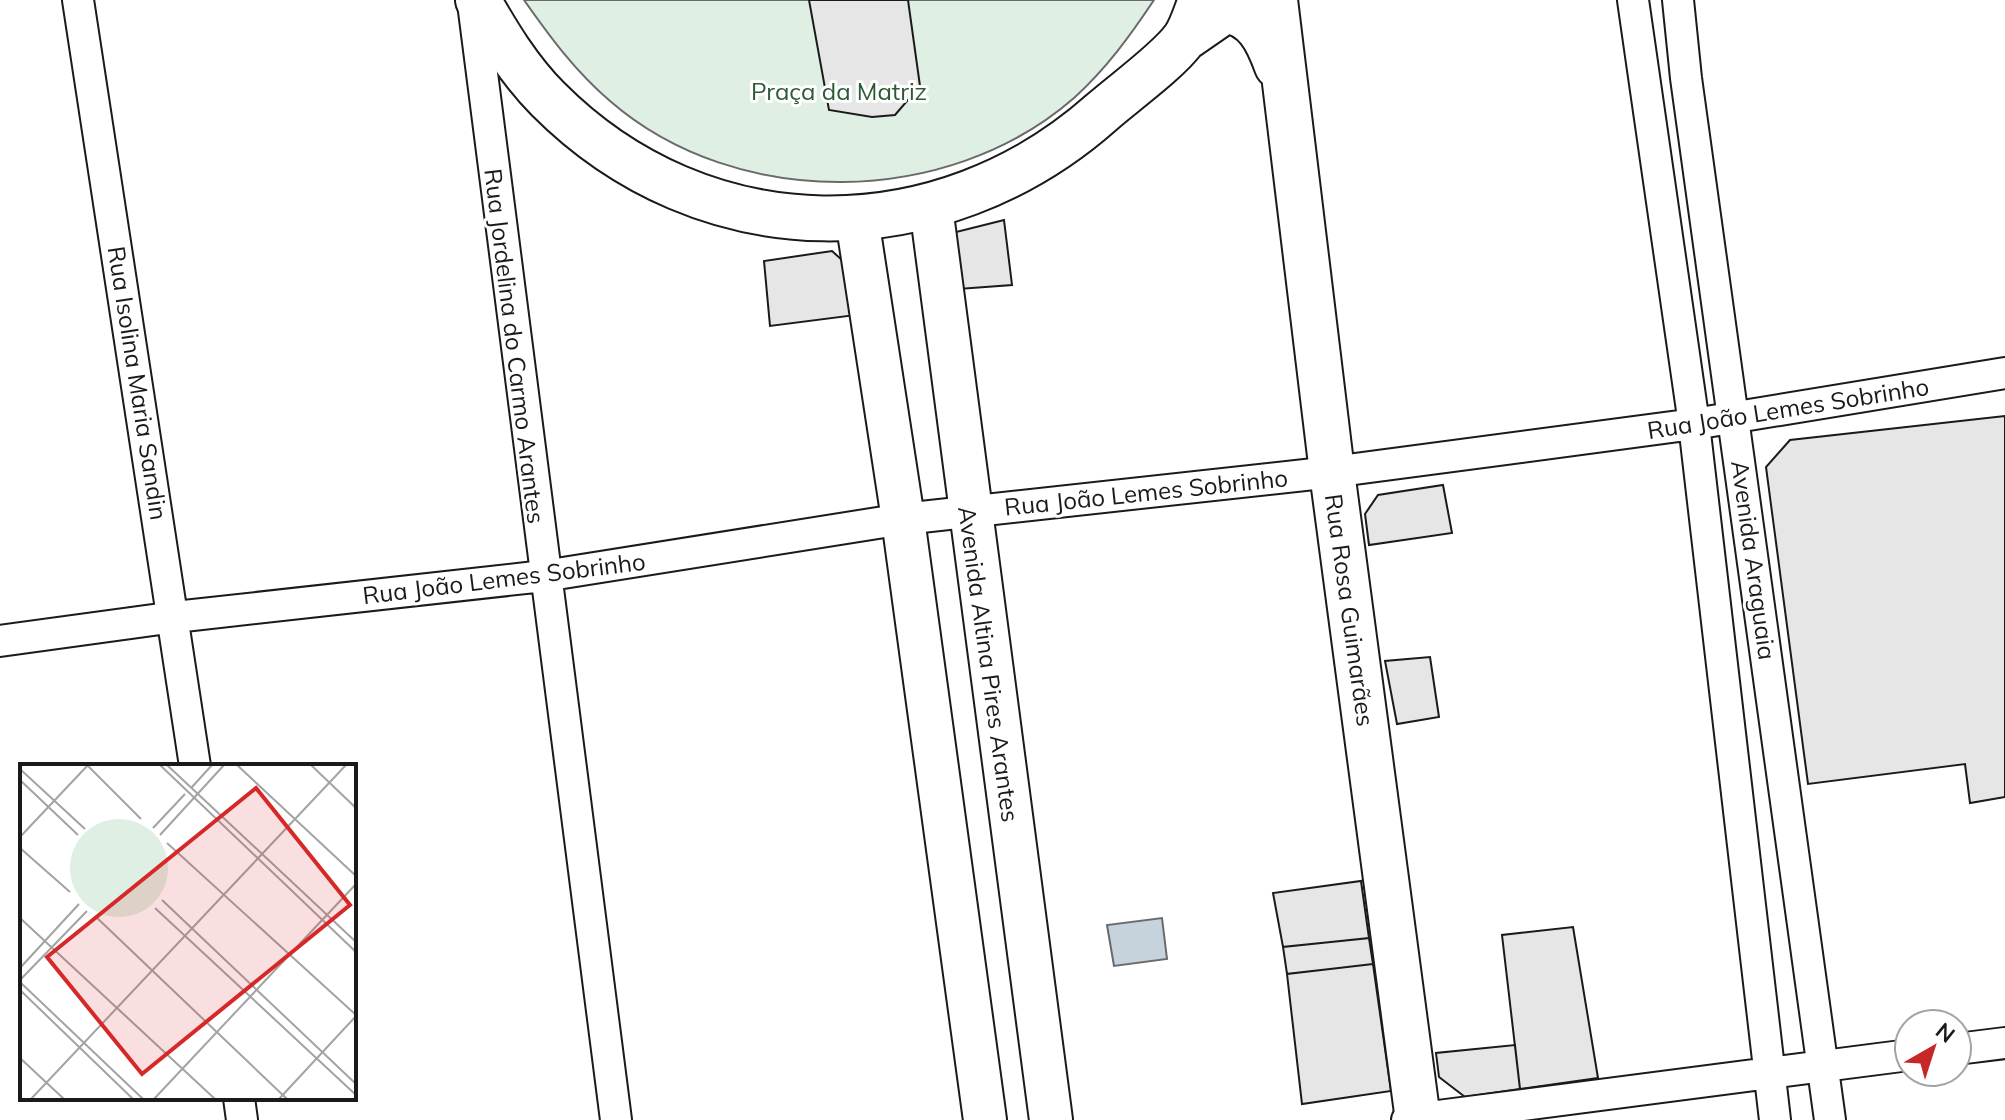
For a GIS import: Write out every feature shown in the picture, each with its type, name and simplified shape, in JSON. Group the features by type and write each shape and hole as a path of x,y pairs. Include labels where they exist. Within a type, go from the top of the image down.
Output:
{"main road":[{"name":"Rua Rosa Guimarães","path":"475,0 504,46 548,99 600,143 658,178 722,203 789,217 857,219 931,207 1002,182 1066,144 1184,39 1226,10 1243,13 1264,33 1286,99"},
{"path":"1184,39 1201,0"},
{"name":"Rua Rosa Guimarães","path":"1275,0 1414,1119"}],"street":[{"name":"Rua Isolina Maria Sandin","path":"78,0 175,617 195,764"},
{"name":"Rua Jordelina do Carmo Arantes","path":"475,0 544,576 616,1120"},
{"name":"Avenida Araguaia","path":"1633,0 1694,424 1775,1120"},
{"name":"Avenida Araguaia","path":"1678,0 1686,78 1830,1120"},
{"path":"1647,84 1686,78"},
{"name":"Avenida Altina Pires Arantes","path":"931,207 1051,1120"},
{"path":"857,219 903,519 985,1120"},
{"name":"Rua João Lemes Sobrinho","path":"0,641 175,617 544,576 903,519 1332,472 1694,424 2005,373"},
{"path":"1731,745 1778,739"},
{"path":"948,851 1014,850"},
{"path":"1973,1047 2005,1043"},
{"path":"1414,1119 1893,1057"},
{"path":"239,1100 242,1120"}],"green space":[{"name":"Praça da Matriz","path":"524,0 1154,0 1097,76 1074,98 1023,134 966,160 905,176 842,182 779,177 718,162 661,137 610,101 585,78"}],"shaded area":[{"path":"1162,918 1167,959 1114,966 1107,925"}],"building":[{"path":"809,0 908,0 920,86 895,115 872,117 829,110"},
{"path":"1004,220 1012,285 945,290 952,233"},
{"path":"832,251 853,270 856,315 770,326 764,261"},
{"path":"2005,416 2005,797 1970,803 1965,764 1808,784 1766,467 1790,440"},
{"path":"1443,485 1452,533 1369,545 1365,514 1378,495"},
{"path":"1430,657 1439,717 1397,724 1385,661"},
{"path":"1361,881 1369,938 1283,947 1273,893"},
{"path":"1573,927 1598,1078 1520,1089 1502,935"},
{"path":"1369,938 1373,964 1287,974 1283,947"},
{"path":"1373,964 1391,1091 1302,1104 1287,974"},
{"path":"1515,1045 1520,1089 1465,1097 1439,1077 1436,1053"}]}
